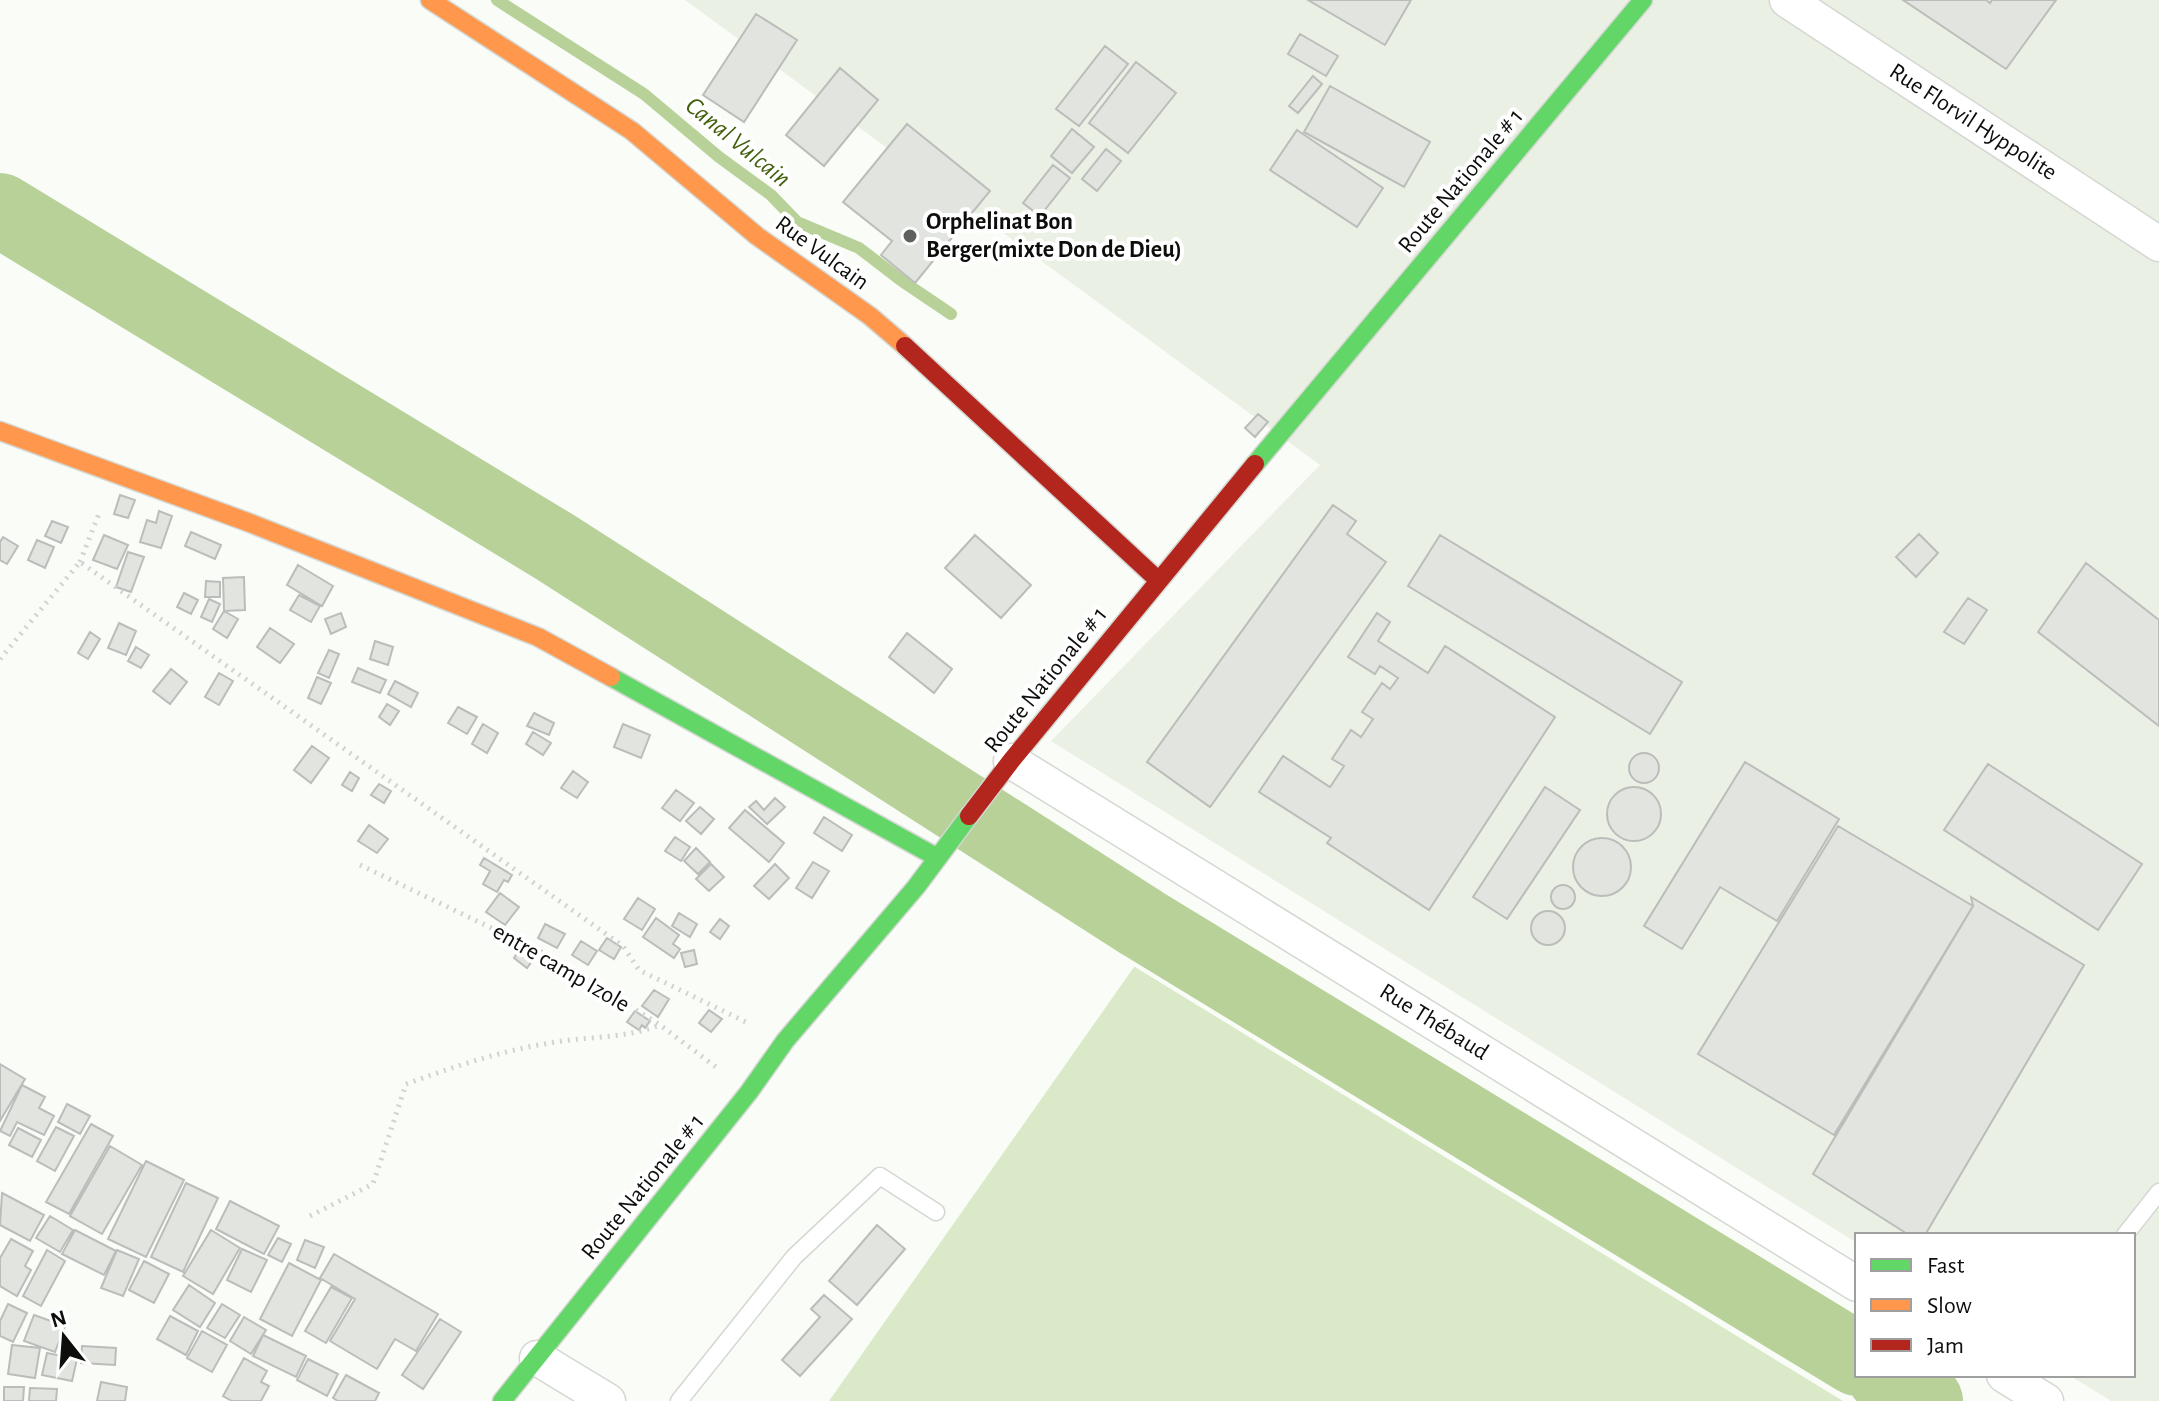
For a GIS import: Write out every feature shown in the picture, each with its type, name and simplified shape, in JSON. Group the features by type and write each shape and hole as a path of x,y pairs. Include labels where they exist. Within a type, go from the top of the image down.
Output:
{"street":[{"name":"Rue Vulcain","path":"430,0 632,131 757,236 870,316 939,375 1158,580"},
{"name":"Route Nationale # 1","path":"502,1401 749,1092 785,1041 938,858 1011,761 1158,580 1643,0"},
{"name":"Rue Florvil Hyppolite","path":"1787,0 2159,244"},
{"path":"0,431 377,572 538,637 938,858"},
{"name":"Rue Thébaud","path":"1011,761 1855,1283"},
{"path":"537,1358 608,1401"},
{"path":"2007,1377 2046,1401"}],"lane":[{"path":"679,1401 794,1257 880,1176 936,1212"},
{"path":"2127,1233 2159,1192"}],"path":[{"path":"0,659 80,562 115,472"},
{"path":"80,562 623,946 639,970 785,1041"},
{"name":"entre camp Izole","path":"360,865 548,955 660,1025 749,1092"},
{"path":"310,1216 373,1184 406,1084 474,1059 550,1043 643,1032 660,1025"}],"shaded area":[{"path":"685,0 2159,0 2159,1401 2111,1401 2072,1377 2135,1377 2135,1233 1855,1233 1855,1242 1051,741 1320,465"}],"green space":[{"path":"1135,967 1843,1401 829,1401"}],"building":[{"path":"1308,0 1411,0 1385,45"},
{"path":"1903,0 1986,0 1990,3 1992,0 2056,0 2006,69"},
{"path":"756,14 797,40 744,122 703,95"},
{"path":"1300,34 1338,56 1326,76 1288,54"},
{"path":"1105,46 1128,64 1079,126 1056,109"},
{"path":"1136,62 1176,93 1128,153 1089,123"},
{"path":"840,68 878,100 824,166 786,135"},
{"path":"1313,76 1322,84 1298,113 1289,106"},
{"path":"1330,86 1430,142 1404,187 1304,132"},
{"path":"907,124 990,191 915,283 881,255 892,241 843,202"},
{"path":"1072,129 1094,147 1072,173 1051,156"},
{"path":"1297,130 1383,188 1357,227 1270,170"},
{"path":"1106,149 1121,161 1097,191 1082,179"},
{"path":"1053,165 1070,178 1040,216 1023,203"},
{"path":"1258,414 1268,422 1255,437 1245,428"},
{"path":"120,495 135,500 128,518 114,514"},
{"path":"1333,505 1356,521 1347,534 1386,562 1210,807 1147,762"},
{"path":"159,511 172,516 161,548 140,542 147,520 156,523"},
{"path":"52,521 68,527 61,543 45,536"},
{"path":"191,532 221,545 215,559 185,546"},
{"path":"1919,534 1938,553 1916,577 1896,557"},
{"path":"104,535 128,545 117,569 93,560"},
{"path":"975,535 1031,585 1001,618 945,568"},
{"path":"1440,535 1682,682 1650,734 1408,586"},
{"path":"3,537 18,546 7,564 0,560"},
{"path":"37,540 54,547 45,568 28,560"},
{"path":"128,552 144,557 131,592 116,587"},
{"path":"2086,563 2159,620 2159,726 2038,632"},
{"path":"298,565 333,586 322,606 287,585"},
{"path":"244,577 245,610 224,611 223,578"},
{"path":"206,581 220,582 220,597 205,597"},
{"path":"184,593 198,600 191,614 177,607"},
{"path":"299,595 320,606 311,622 290,610"},
{"path":"1968,598 1987,610 1964,644 1944,632"},
{"path":"209,599 220,604 212,622 201,617"},
{"path":"224,611 238,619 227,638 213,629"},
{"path":"341,613 346,627 331,634 325,619"},
{"path":"1377,613 1390,622 1378,641 1428,673 1445,646 1555,717 1429,910 1327,843 1331,838 1259,792 1283,756 1330,787 1344,766 1332,759 1351,730 1361,737 1373,719 1362,712 1382,683 1390,689 1398,678 1380,666 1375,674 1348,657"},
{"path":"119,623 136,631 126,655 108,648"},
{"path":"270,628 294,644 280,663 257,647"},
{"path":"90,632 100,639 88,659 78,653"},
{"path":"907,633 952,669 934,693 889,657"},
{"path":"375,641 393,647 388,665 370,659"},
{"path":"136,647 149,655 141,668 128,661"},
{"path":"329,650 339,654 329,678 318,673"},
{"path":"358,668 386,680 380,693 352,682"},
{"path":"171,669 187,682 170,704 153,691"},
{"path":"219,673 233,681 219,705 205,697"},
{"path":"317,677 331,683 321,704 308,698"},
{"path":"395,681 418,693 411,707 388,694"},
{"path":"387,704 399,711 390,725 379,717"},
{"path":"458,707 477,717 467,734 448,723"},
{"path":"534,713 554,723 549,735 527,726"},
{"path":"483,724 498,733 487,753 472,744"},
{"path":"623,724 650,735 641,758 614,747"},
{"path":"533,732 551,743 543,755 526,744"},
{"path":"312,746 329,758 311,783 294,770"},
{"path":"1644,753 1655,757 1659,768 1655,779 1644,783 1633,779 1629,768 1633,757"},
{"path":"1745,762 1839,819 1777,921 1720,887 1682,949 1644,926"},
{"path":"1988,764 2142,864 2098,930 1944,830"},
{"path":"573,771 588,782 577,798 561,788"},
{"path":"350,772 359,778 352,791 342,785"},
{"path":"379,784 391,791 384,803 371,795"},
{"path":"1545,787 1580,810 1507,919 1473,897"},
{"path":"1634,787 1653,795 1661,814 1653,833 1634,841 1615,833 1607,814 1615,795"},
{"path":"676,790 694,803 680,821 662,808"},
{"path":"775,798 785,807 767,824 749,807 756,801 764,810"},
{"path":"700,807 714,819 701,834 686,821"},
{"path":"745,810 784,843 769,862 729,828"},
{"path":"824,817 852,835 842,851 814,833"},
{"path":"369,825 388,839 377,853 358,841"},
{"path":"1838,826 1973,906 1834,1135 1698,1054"},
{"path":"675,837 690,847 681,861 665,851"},
{"path":"1602,838 1623,846 1631,867 1623,888 1602,896 1581,888 1573,867 1581,846"},
{"path":"696,848 710,862 698,874 684,861"},
{"path":"484,858 512,875 508,882 504,880 497,892 483,884 490,871 480,865"},
{"path":"813,862 829,871 812,898 796,888"},
{"path":"711,864 724,877 709,891 696,879"},
{"path":"775,864 789,878 769,899 754,886"},
{"path":"1563,885 1572,888 1575,897 1572,906 1563,909 1554,906 1551,897 1554,888"},
{"path":"500,893 519,907 505,925 486,912"},
{"path":"1971,897 2084,965 1926,1233 1906,1233 1813,1174 1973,906"},
{"path":"638,898 655,909 642,930 624,919"},
{"path":"1548,911 1560,916 1565,928 1560,940 1548,945 1536,940 1531,928 1536,916"},
{"path":"679,913 697,924 690,937 672,926"},
{"path":"656,918 679,935 673,944 680,949 674,958 643,937"},
{"path":"720,919 729,926 720,939 710,932"},
{"path":"545,924 565,934 557,948 538,938"},
{"path":"607,938 621,947 614,959 599,950"},
{"path":"581,941 597,951 588,965 572,955"},
{"path":"521,947 535,957 527,968 514,958"},
{"path":"694,950 697,964 685,967 681,953"},
{"path":"654,990 669,999 658,1017 642,1006"},
{"path":"709,1010 722,1019 711,1032 699,1023"},
{"path":"635,1011 650,1021 645,1028 642,1025 639,1030 627,1022"},
{"path":"0,1064 25,1079 0,1121"},
{"path":"22,1085 45,1097 39,1108 54,1116 44,1135 17,1122 10,1136 0,1131"},
{"path":"67,1104 90,1116 80,1134 58,1122"},
{"path":"91,1124 113,1136 69,1214 46,1202"},
{"path":"56,1127 74,1136 55,1171 37,1161"},
{"path":"18,1128 41,1140 32,1157 9,1145"},
{"path":"110,1146 142,1165 102,1234 70,1216"},
{"path":"146,1161 184,1180 146,1257 108,1239"},
{"path":"186,1183 218,1198 183,1272 151,1257"},
{"path":"2,1193 44,1215 30,1241 0,1225"},
{"path":"230,1201 279,1226 264,1254 216,1229"},
{"path":"50,1216 73,1230 60,1252 36,1238"},
{"path":"877,1225 905,1249 857,1305 829,1281"},
{"path":"75,1230 116,1251 104,1275 62,1254"},
{"path":"211,1230 240,1248 213,1294 183,1276"},
{"path":"278,1238 291,1244 282,1262 268,1255"},
{"path":"11,1239 33,1251 25,1266 31,1270 17,1296 0,1286 0,1258"},
{"path":"305,1240 324,1247 315,1268 297,1260"},
{"path":"242,1249 267,1260 251,1292 227,1280"},
{"path":"47,1250 65,1261 41,1306 23,1296"},
{"path":"117,1250 139,1259 123,1296 101,1288"},
{"path":"334,1254 438,1314 416,1351 395,1339 377,1369 330,1341 355,1299 320,1278"},
{"path":"144,1261 169,1274 154,1303 129,1290"},
{"path":"289,1263 321,1280 292,1336 260,1319"},
{"path":"189,1285 215,1303 200,1327 173,1310"},
{"path":"331,1287 352,1298 326,1343 305,1331"},
{"path":"824,1295 852,1319 800,1376 782,1360 820,1317 811,1309"},
{"path":"8,1304 27,1313 13,1342 0,1336 0,1321"},
{"path":"222,1304 240,1315 225,1338 207,1328"},
{"path":"34,1315 65,1326 55,1352 24,1341"},
{"path":"170,1316 198,1331 186,1355 157,1339"},
{"path":"244,1317 266,1330 251,1354 230,1341"},
{"path":"440,1319 461,1332 423,1389 402,1375"},
{"path":"202,1331 227,1345 212,1372 187,1358"},
{"path":"263,1335 306,1356 296,1377 253,1356"},
{"path":"12,1345 40,1348 35,1378 8,1374"},
{"path":"82,1346 116,1348 115,1365 81,1363"},
{"path":"47,1353 77,1359 72,1381 42,1375"},
{"path":"244,1358 267,1371 261,1382 269,1386 261,1401 232,1401 223,1396"},
{"path":"308,1359 338,1374 327,1396 297,1380"},
{"path":"346,1375 379,1393 375,1401 338,1401 333,1398"},
{"path":"101,1382 127,1387 125,1401 97,1401"},
{"path":"4,1387 24,1387 23,1401 4,1401"},
{"path":"30,1388 57,1389 56,1401 29,1401"}],"waterway":[{"name":"Canal Vulcain","path":"497,0 644,94 719,157 771,195 797,222 859,248 951,314"},
{"path":"0,210 555,547 1142,923 1855,1358"},
{"path":"1886,1377 1926,1401"}],"traffic: fast":[{"path":"1255,464 1643,0"},
{"path":"611,677 938,858"},
{"path":"502,1401 749,1092 785,1041 916,887 969,816"}],"traffic: slow":[{"path":"430,0 632,131 757,236 870,316 905,346"},
{"path":"0,431 250,523 538,637 611,677"}],"traffic: jam":[{"path":"905,346 1158,580"},
{"path":"969,816 1255,464"}],"place":[{"name":"Orphelinat Bon Berger(mixte Don de Dieu)","path":"910,236"}]}
